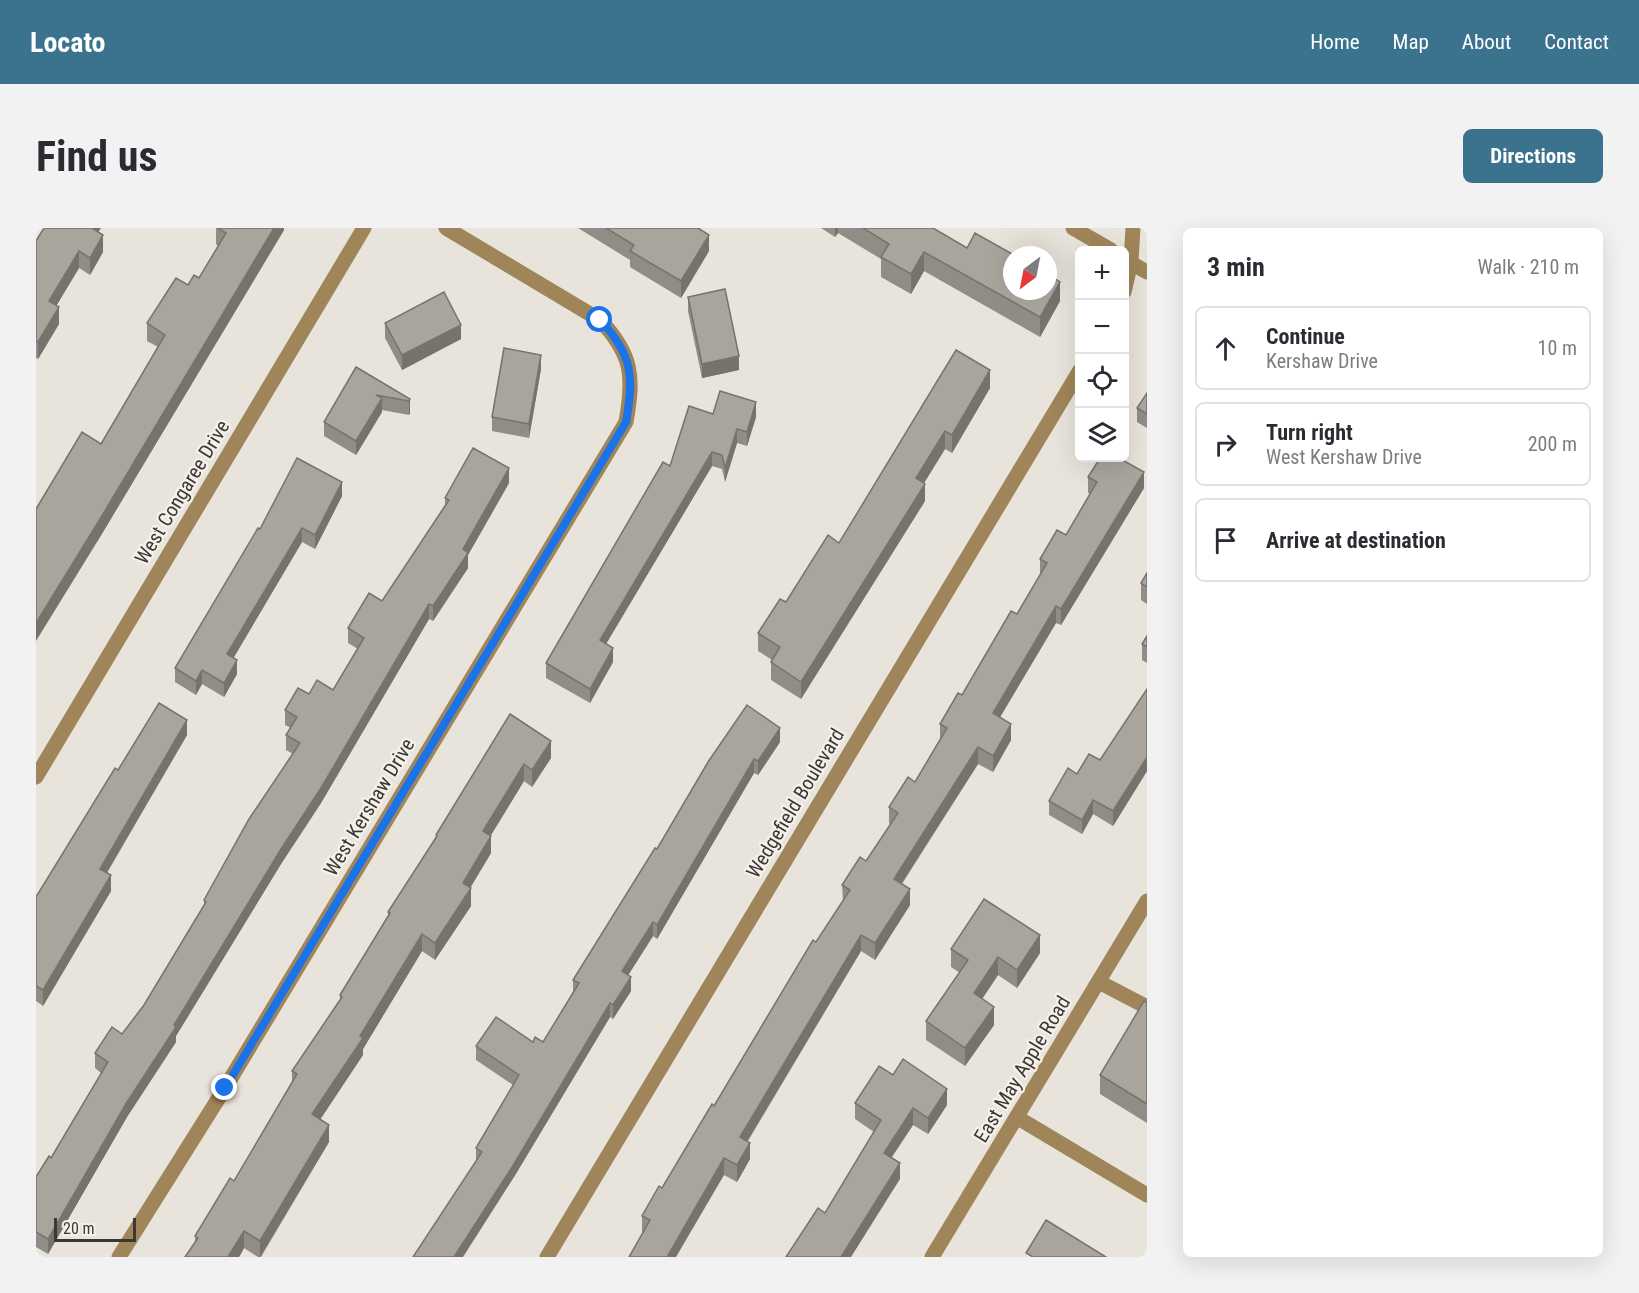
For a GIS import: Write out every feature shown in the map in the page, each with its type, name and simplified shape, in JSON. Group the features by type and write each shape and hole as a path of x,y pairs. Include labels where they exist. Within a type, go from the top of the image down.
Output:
{"street":[{"name":"West Congaree Drive","path":"36,777 364,228"},
{"name":"West Kershaw Drive","path":"119,1257 237,1067 626,422 632,388 630,371 621,346 600,320 446,228"},
{"path":"1073,228 1104,246"},
{"path":"1129,254 1133,228"},
{"path":"1129,261 1147,272"},
{"name":"Wedgefield Boulevard","path":"547,1257 1075,378"},
{"name":"East May Apple Road","path":"932,1257 1147,901"},
{"path":"1099,982 1147,1007"},
{"path":"1018,1118 1147,1195"}],"building":[{"path":"44,228 92,228 103,235 90,258 79,251 49,301 59,307 38,342 36,341 36,241"},
{"path":"218,228 274,228 36,623 36,509 82,432 101,444 165,335 147,323 176,278 188,285 194,275 199,278 226,233"},
{"path":"606,228 698,228 709,235 681,281 630,251 634,245"},
{"path":"863,228 933,228 967,248 975,233 1003,249 1003,296 924,252 911,274 881,257 889,244"},
{"path":"725,289 739,356 702,364 688,297"},
{"path":"444,292 461,325 402,355 385,323"},
{"path":"1010,300 1050,300 1040,317"},
{"path":"504,348 541,355 529,424 492,417"},
{"path":"956,350 990,370 952,435 945,431 916,478 925,484 801,682 771,662 780,647 758,633 780,599 786,602 828,535 839,543"},
{"path":"356,367 410,399 409,401 376,395 382,398 356,441 324,422"},
{"path":"720,391 756,402 747,432 737,429 725,468 722,455 712,452 600,640 613,648 590,689 546,663 663,462 670,466 689,406 713,414"},
{"path":"1147,393 1147,414 1137,408"},
{"path":"473,448 509,468 463,549 468,553 433,606 429,604 321,788 281,849 174,1025 176,1027 127,1102 48,1239 36,1232 36,1177 49,1156 51,1158 108,1062 95,1053 112,1027 122,1034 144,1005 206,902 204,900 249,819 300,743 286,735 297,717 285,710 298,688 309,694 317,680 333,690 364,638 348,628 369,593 382,601 449,500 445,498"},
{"path":"297,458 342,482 315,535 302,528 227,654 237,660 224,683 202,670 196,681 175,668 258,528 260,529"},
{"path":"1097,462 1126,462 1144,472 1061,609 1056,606 993,713 1011,724 993,756 978,747 894,879 910,889 875,943 861,935 740,1137 750,1143 737,1165 724,1158 667,1257 629,1257 650,1220 642,1216 659,1186 662,1188 712,1104 714,1106 813,940 816,942 850,890 842,885 860,857 866,861 898,813 889,807 908,777 915,782 947,728 940,724 958,693 962,695 1011,611 1017,614 1047,563 1040,559 1057,530 1066,535 1097,482 1088,477"},
{"path":"1147,573 1147,587 1141,583"},
{"path":"1147,636 1147,647 1142,644"},
{"path":"1147,689 1147,757 1113,811 1093,800 1082,820 1049,801 1068,768 1077,774 1089,754 1100,760"},
{"path":"159,703 187,720 100,869 111,875 43,990 36,986 36,897 115,768 118,770"},
{"path":"747,705 780,728 758,761 754,759 657,925 653,922 622,971 631,977 613,1005 610,1003 514,1164 454,1257 413,1257 482,1152 476,1148 519,1075 476,1046 496,1017 533,1042 535,1037 543,1042 579,983 573,980 655,848 657,849 708,762"},
{"path":"510,714 551,741 532,770 524,764 483,831 491,836 463,883 471,888 435,943 422,934 360,1036 363,1038 312,1114 329,1125 260,1241 244,1231 228,1257 185,1257 198,1238 195,1236 230,1178 234,1181 297,1074 292,1071 342,997 340,995 390,913 388,912 437,836"},
{"path":"984,899 1040,935 1017,970 998,957 974,993 994,1007 965,1048 926,1021 968,960 951,949"},
{"path":"1144,1001 1147,1003 1147,1104 1100,1075"},
{"path":"903,1059 947,1089 928,1118 913,1108 884,1153 900,1163 841,1257 786,1257 818,1208 825,1213 881,1120 855,1103 879,1066 893,1075"},
{"path":"1046,1220 1106,1257 1033,1257 1026,1253"}],"route":[{"path":"225,1088 626,422 632,388 630,371 621,346 600,320"}]}
